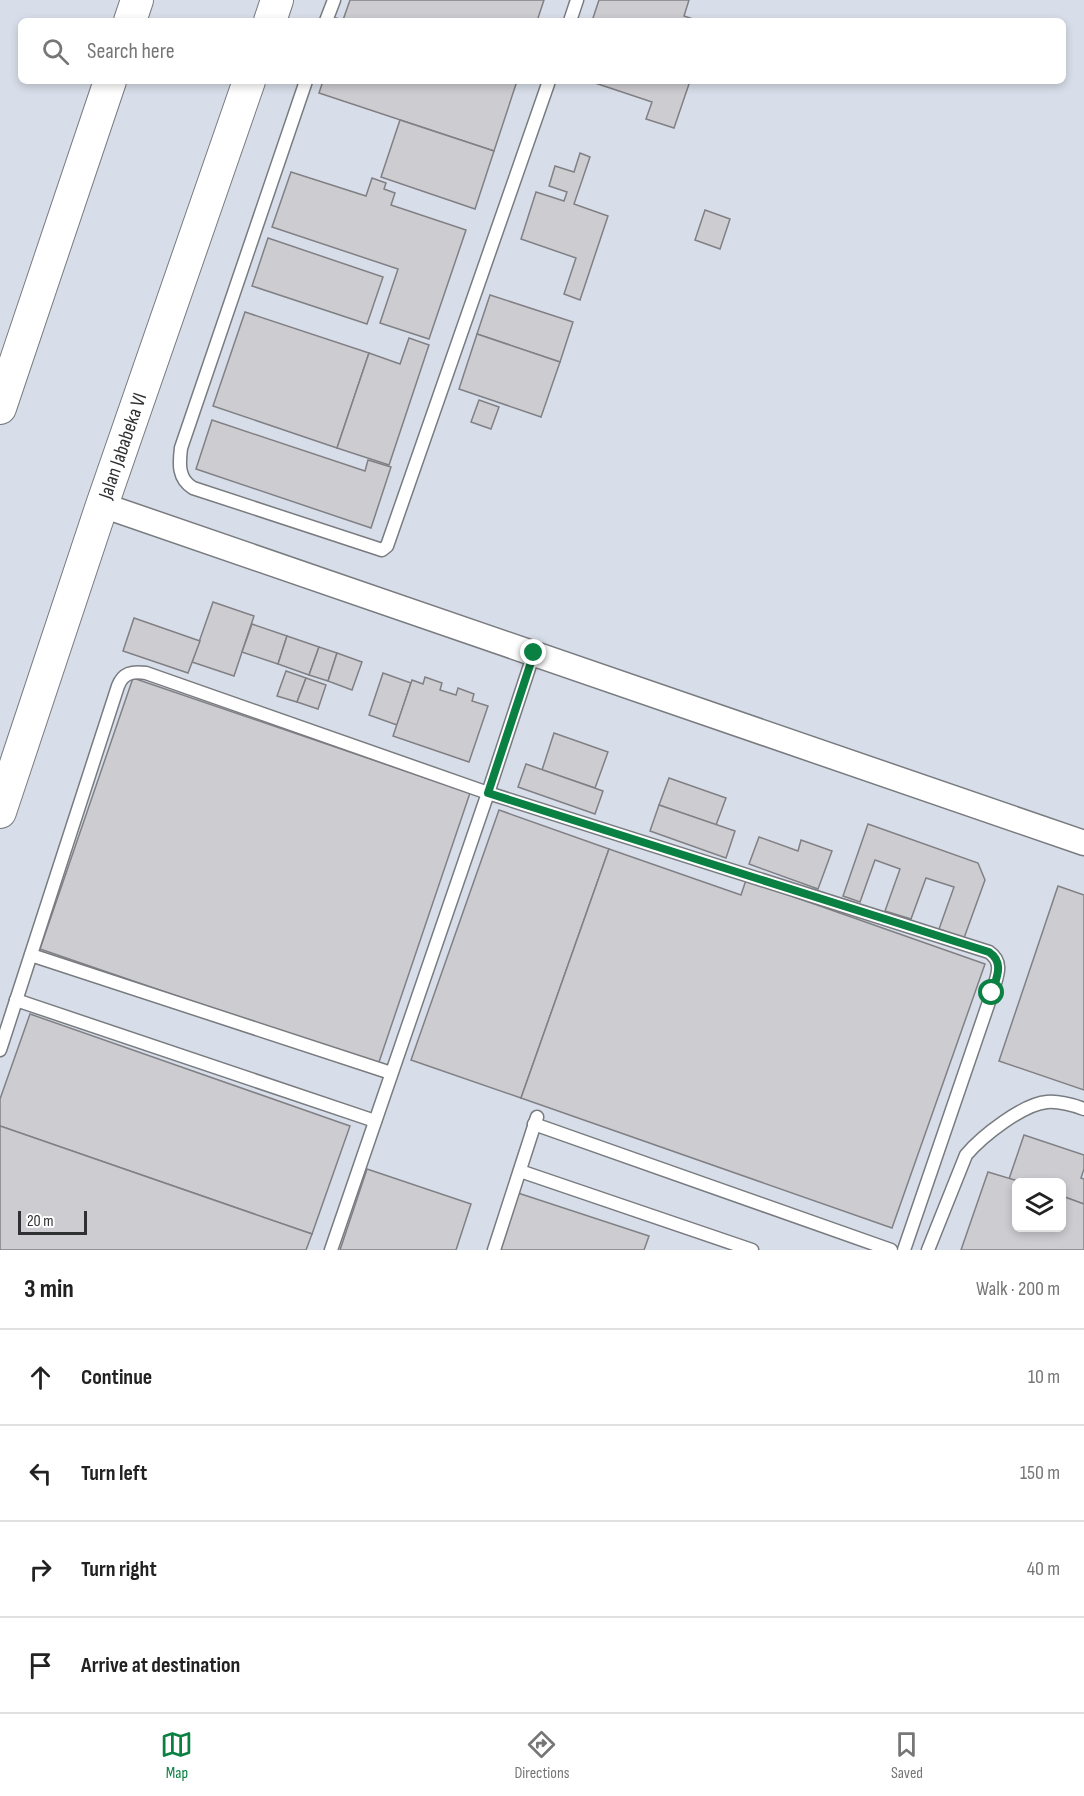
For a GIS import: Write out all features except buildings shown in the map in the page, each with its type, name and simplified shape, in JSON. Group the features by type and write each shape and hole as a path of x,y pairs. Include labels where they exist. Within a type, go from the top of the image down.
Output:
{"street":[{"path":"131,18 137,0"},
{"path":"271,18 277,0"},
{"path":"0,408 109,84"},
{"name":"Jalan Jababeka VI","path":"0,812 102,505 248,84"},
{"path":"102,505 1084,843"}],"lane":[{"path":"327,18 334,0"},
{"path":"571,18 578,0"},
{"path":"305,84 181,448 179,466 183,480 193,488 382,550 387,546 548,84"},
{"path":"331,1250 534,653"},
{"path":"0,1050 120,680 128,673 136,671 146,673 488,793 989,952 996,958 999,967 992,993 904,1250"},
{"path":"31,955 391,1073"},
{"path":"16,1000 375,1121"},
{"path":"928,1250 966,1155 972,1148 1009,1118 1037,1103 1050,1101 1084,1109"},
{"path":"494,1250 535,1120 891,1250"},
{"path":"520,1171 752,1250"}],"shaded area":[{"path":"0,0 1084,0 1084,1250 0,1250"}],"route":[{"path":"534,653 488,793 989,952 996,958 999,967 992,993"}]}
